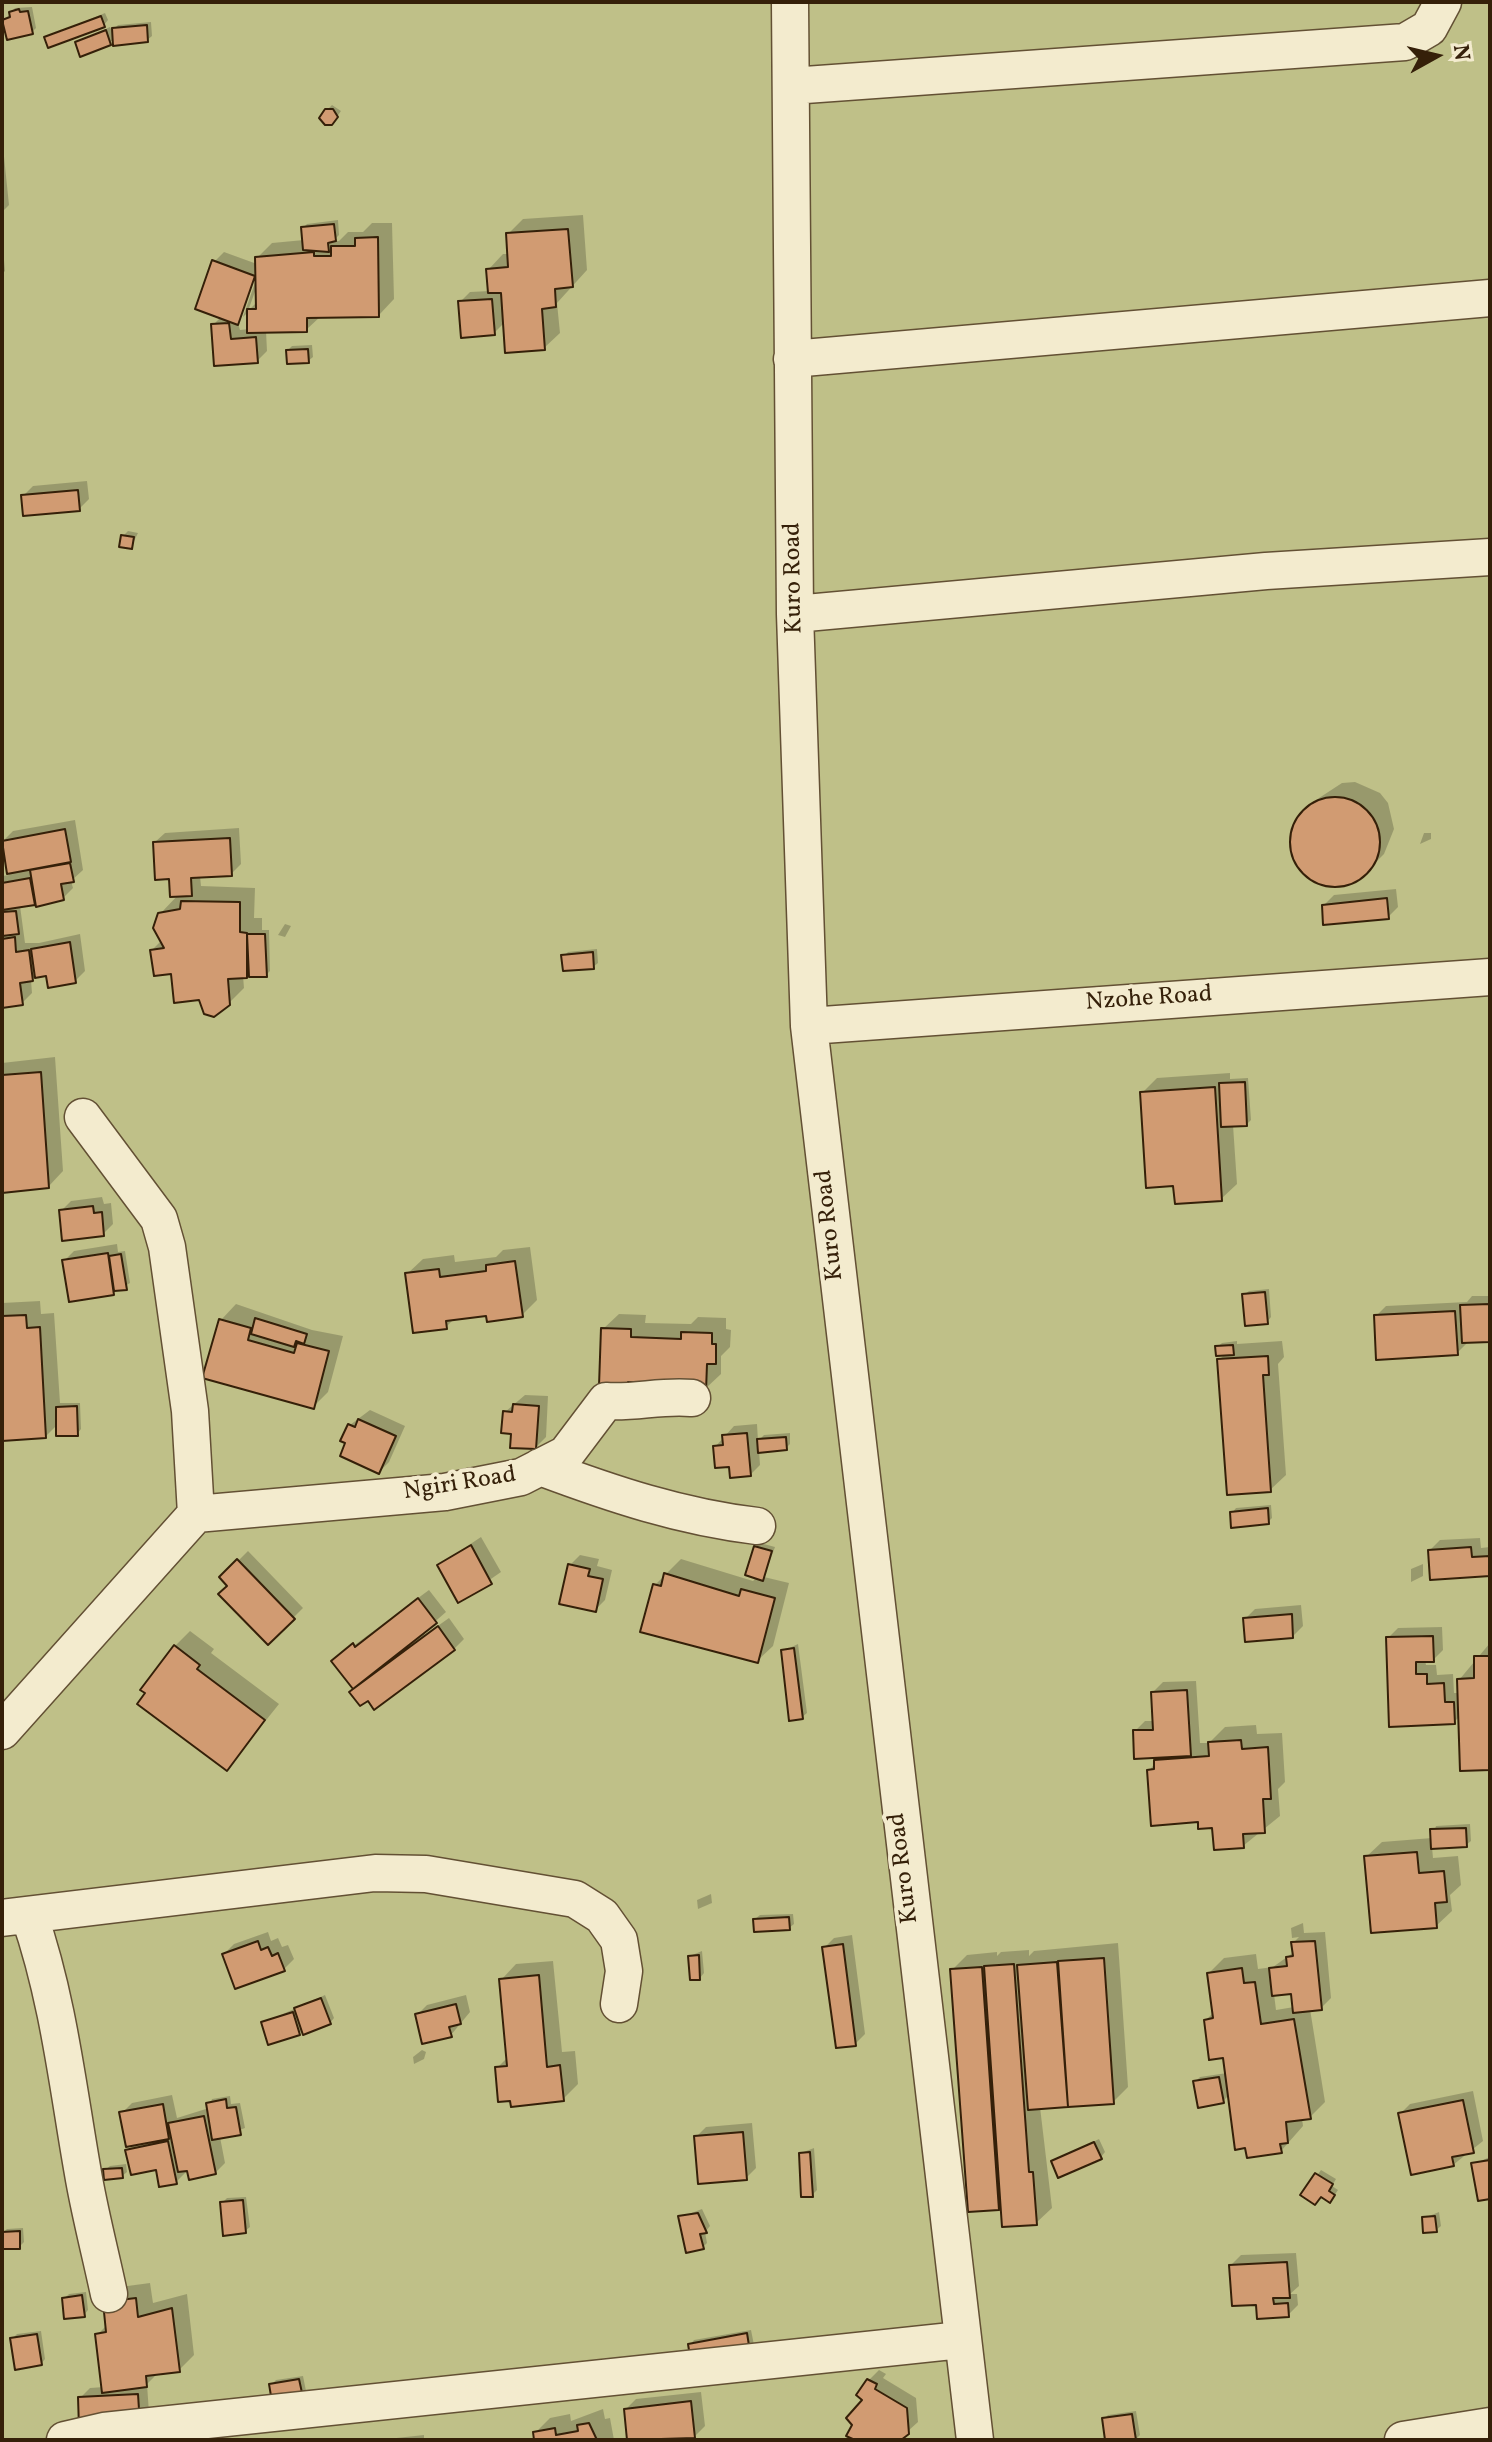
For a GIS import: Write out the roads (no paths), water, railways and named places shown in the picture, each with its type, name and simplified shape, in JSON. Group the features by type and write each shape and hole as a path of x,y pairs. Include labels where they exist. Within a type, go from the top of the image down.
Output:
{"street":[{"name":"Kuro Road","path":"790,2 795,614 809,1026 975,2440"},
{"path":"791,86 1405,42 1429,28 1443,2"},
{"path":"792,359 1490,298"},
{"path":"795,614 1266,571 1490,557"},
{"name":"Nzohe Road","path":"809,1026 1490,977"},
{"path":"2,1731 196,1514 190,1411 167,1247 159,1219 83,1117"},
{"name":"Ngiri Road","path":"196,1514 445,1492 521,1477 566,1454 606,1401 636,1403 663,1395 692,1398"},
{"path":"540,1467 657,1508 700,1519 757,1526"},
{"path":"109,2294 85,2181 64,2048 49,1979 15,1917 375,1873 426,1874 575,1899 602,1916 619,1940 624,1971 619,2004"},
{"path":"65,2440 104,2431 961,2340"},
{"path":"1403,2440 1490,2426"}]}
